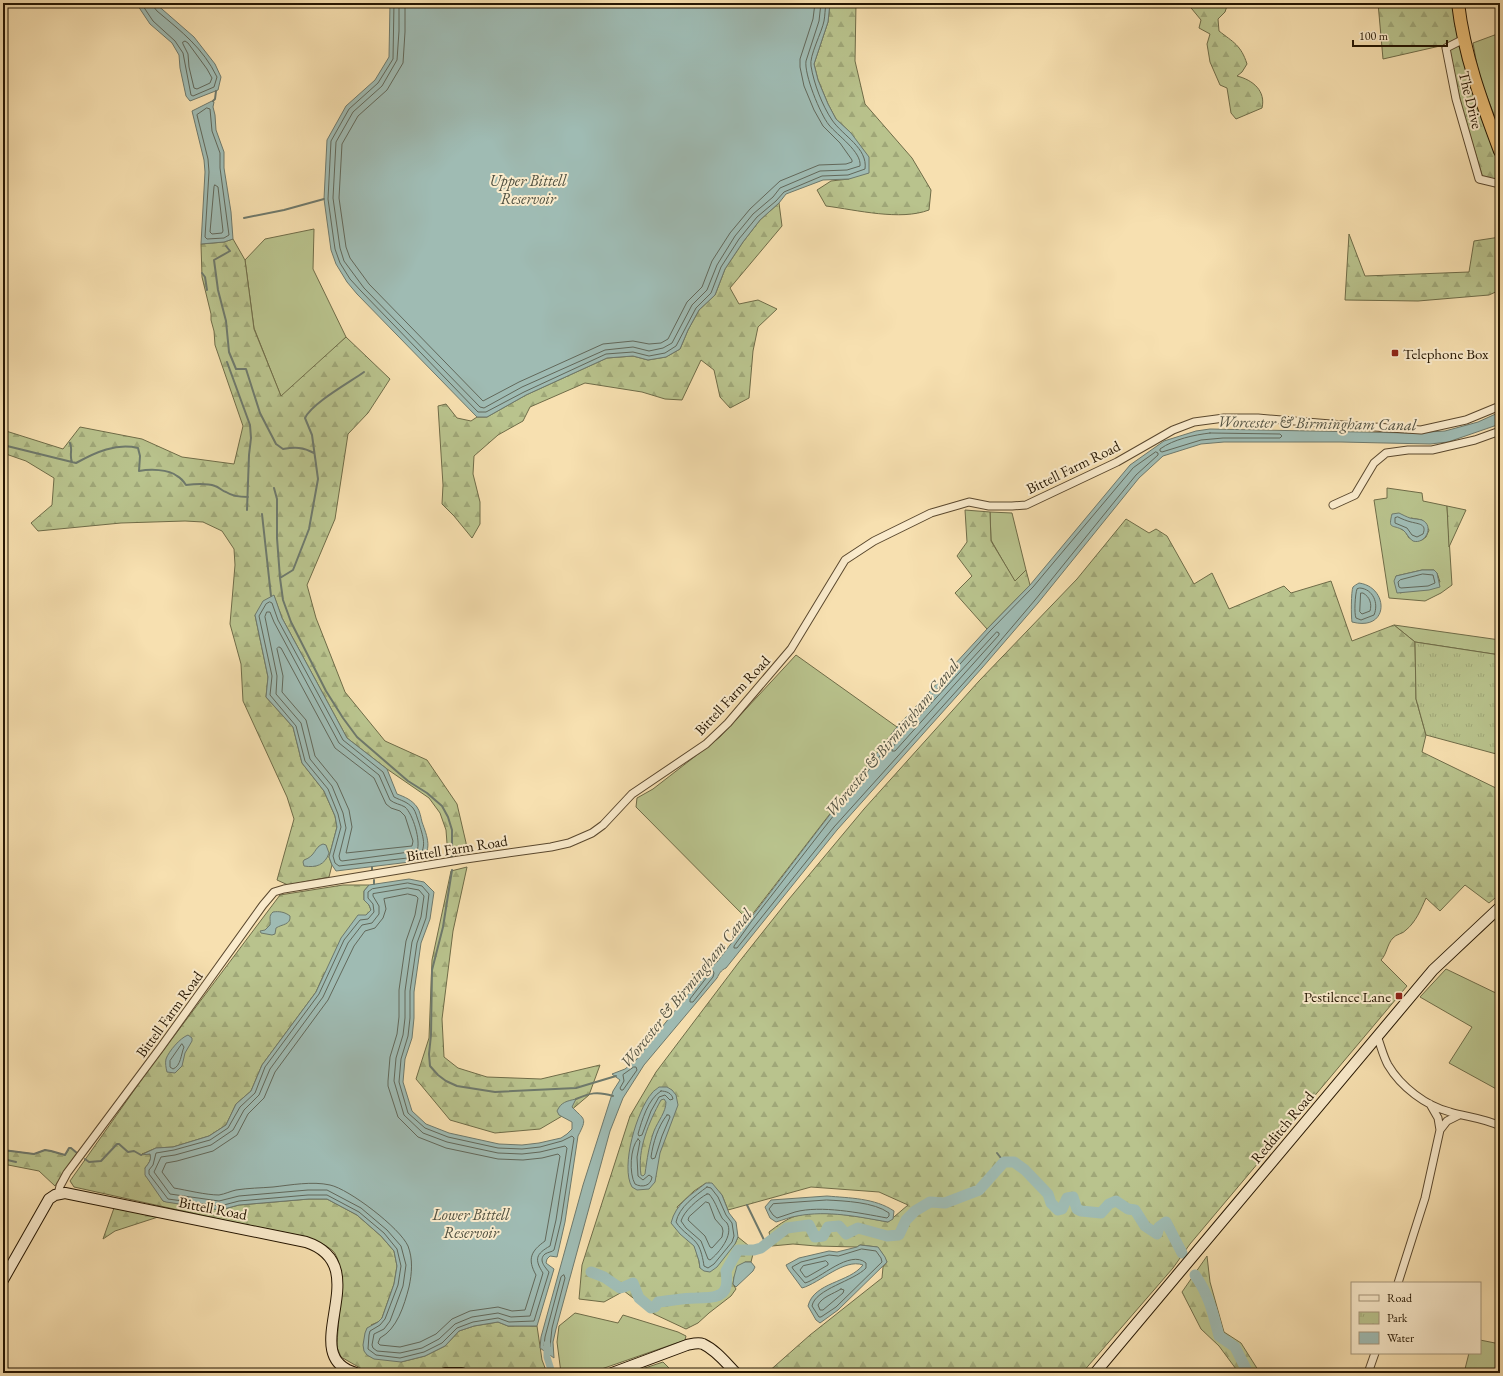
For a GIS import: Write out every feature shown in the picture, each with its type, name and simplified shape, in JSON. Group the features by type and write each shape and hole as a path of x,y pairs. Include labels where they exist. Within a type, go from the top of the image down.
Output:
{"highway":[{"path":"1458,3 1460,26 1476,89 1500,151"}],"main road":[{"name":"Redditch Road","path":"1095,1373 1433,970 1500,907"},
{"name":"Bittell Road","path":"58,1194 71,1193 306,1242 318,1247 331,1258 337,1272 338,1284 331,1337 333,1354 341,1366 356,1373"},
{"path":"3,1280 47,1203 51,1198 58,1194"},
{"path":"612,1373 687,1345 701,1344 712,1350 736,1373"},
{"path":"445,1373 462,1373"}],"street":[{"name":"The Drive","path":"1464,39 1446,48 1456,98 1479,179 1500,184"},
{"name":"Bittell Farm Road","path":"58,1194 60,1186 67,1173 274,892 284,889 436,864 551,847 569,843 592,833 603,825 632,794 706,744 728,723 792,649 845,560 874,541 931,512 969,502 989,506 1026,505 1117,462 1173,430 1194,422 1224,418 1258,418 1421,430 1466,420 1500,406"},
{"path":"1333,505 1355,495 1374,463 1386,454 1408,450 1432,450 1475,440 1500,431"},
{"path":"1377,1036 1387,1063 1393,1073 1410,1089 1430,1104 1442,1110 1486,1120 1500,1126"},
{"path":"1398,1282 1425,1198 1440,1130 1438,1118 1430,1104"},
{"path":"1440,1130 1447,1121 1459,1115"},
{"path":"1368,1373 1375,1354"}],"green space":[{"path":"830,3 856,3 855,61 865,104 912,158 931,190 929,210 905,215 892,215 826,206 817,190 831,181 849,179 851,133 836,119 818,80 814,64 828,22"},
{"path":"1187,3 1228,3 1225,12 1218,19 1219,31 1236,44 1242,52 1247,64 1242,72 1237,76 1248,80 1257,87 1262,96 1262,108 1236,119 1231,113 1227,88 1220,85 1210,62 1207,44 1210,34 1199,28 1201,20"},
{"path":"1378,3 1454,3 1472,88 1500,168 1500,180 1483,178 1463,112 1449,51 1440,46 1383,59"},
{"path":"1500,33 1500,130 1479,76 1473,43"},
{"path":"779,203 782,226 730,288 739,304 758,300 777,309 758,327 753,351 749,398 730,408 720,397 714,370 701,360 682,400 665,399 642,392 585,383 530,407 523,421 498,435 474,456 473,474 480,502 480,524 472,538 442,504 443,485 438,406 446,404 457,418 471,421 477,417 487,417 526,395 607,358 633,356 648,360 666,357 680,349 699,310 715,295 725,269 743,242 760,220"},
{"path":"314,229 313,269 346,337 282,399 254,328 245,260 265,239"},
{"path":"1349,234 1365,276 1469,272 1474,241 1500,237 1500,290 1489,295 1418,301 1345,300"},
{"path":"233,239 245,260 254,329 281,396 346,337 390,379 368,413 348,434 335,519 307,585 316,618 345,692 385,741 427,760 457,804 467,847 464,854 448,857 446,830 440,813 429,798 387,769 347,738 282,618 274,596 255,615 268,677 266,697 293,727 302,763 324,791 335,816 337,827 329,857 332,865 329,877 288,885 277,880 294,819 287,797 243,701 241,664 230,624 235,565 234,549 222,531 203,522 185,521 121,523 38,531 31,523 52,505 54,478 26,461 3,453 3,425 6,431 63,449 80,427 142,439 182,457 234,464 243,426 215,345 211,314 202,277 201,244 224,242"},
{"path":"1387,488 1422,493 1423,501 1447,506 1452,585 1441,593 1425,601 1389,598 1374,500 1387,498","holes":["1411,518 1422,520 1429,530 1426,537 1422,540 1409,538 1405,531 1401,529","1422,570 1434,570 1437,573 1440,582 1400,593 1396,576"]},
{"path":"1447,506 1466,510 1449,547"},
{"path":"965,510 990,512 991,541 1015,581 1026,570 1030,585 987,629 955,593 972,576 957,556 967,542"},
{"path":"990,512 1012,513 1026,570 1015,582 991,540"},
{"path":"1126,519 1149,533 1156,529 1167,536 1194,584 1212,573 1229,609 1284,586 1291,593 1331,581 1352,641 1394,625 1415,642 1416,699 1426,735 1422,752 1500,790 1500,894 1489,903 1465,885 1440,911 1426,898 1413,923 1405,931 1393,938 1381,960 1407,986 1190,1244 1173,1268 1082,1373 767,1373 810,1335 882,1278 883,1267 887,1262 877,1247 860,1245 857,1247 793,1244 772,1246 769,1232 789,1219 806,1214 842,1214 888,1222 908,1205 879,1192 811,1187 728,1210 722,1195 706,1183 694,1191 677,1207 694,1244 700,1268 735,1244 738,1237 754,1250 751,1262 745,1262 734,1277 733,1284 736,1289 731,1296 698,1323 686,1329 654,1314 624,1291 604,1302 579,1299 582,1265 630,1116 656,1072 739,962 864,809 979,681 1077,579"},
{"path":"1394,625 1500,640 1500,655 1415,642"},
{"path":"1415,642 1500,655 1500,755 1426,735 1416,699"},
{"path":"796,655 897,727 748,920 636,807 637,798 653,789 720,737"},
{"path":"467,867 453,931 442,1019 444,1057 458,1068 487,1077 541,1079 600,1065 589,1095 569,1112 540,1129 495,1133 450,1120 416,1079 429,1038 432,960 451,871"},
{"path":"343,885 369,885 364,891 364,900 369,905 371,910 324,974 316,992 262,1065 251,1091 236,1104 226,1125 209,1136 173,1147 156,1148 142,1154 150,1154 149,1162 145,1168 163,1201 220,1210 239,1205 309,1199 327,1199 357,1215 381,1236 394,1251 397,1266 394,1284 382,1318 378,1322 371,1325 401,1362 425,1356 445,1346 459,1331 474,1326 498,1322 508,1326 537,1326 542,1360 547,1373 478,1373 447,1369 391,1372 362,1369 341,1357 337,1347 341,1281 340,1268 337,1257 332,1250 323,1244 307,1237 74,1187 70,1181 147,1072 280,895"},
{"path":"1446,969 1500,995 1500,1091 1449,1063 1472,1027 1420,997"},
{"path":"69,1148 77,1153 55,1186 39,1171 3,1164 3,1150 34,1154 45,1150 65,1155"},
{"path":"114,1208 158,1217 115,1231 103,1239"},
{"path":"1207,1256 1210,1282 1224,1332 1241,1343 1260,1373 1237,1373 1236,1369 1219,1346 1201,1329 1182,1292"},
{"path":"575,1313 618,1323 623,1315 678,1332 686,1336 685,1340 590,1373 561,1373 557,1342 559,1326"},
{"path":"1481,1340 1500,1344 1500,1373 1464,1373 1469,1354 1481,1354"},
{"path":"663,1362 674,1373 630,1373"}],"water":[{"path":"136,3 155,3 194,37 215,64 221,77 218,90 190,101 186,96 180,68 179,55 172,43 150,24"},
{"name":"Upper Bittell Reservoir","path":"390,3 830,3 828,22 814,64 818,80 836,119 851,133 869,157 869,173 849,179 823,180 786,194 779,203 760,220 743,242 725,269 715,295 699,310 680,349 666,357 648,360 633,356 607,358 526,395 487,417 477,417 357,294 347,282 336,264 331,250 324,199 327,140 346,106 375,80 389,57"},
{"path":"212,101 214,102 213,107 216,130 224,152 224,168 231,212 233,239 224,242 201,244 205,172 204,160 192,111"},
{"path":"1500,412 1500,424 1448,442 1430,444 1224,442 1201,444 1163,456 1139,478 1038,603 837,830 726,968 720,972 717,978 644,1065 623,1098 610,1131 556,1329 553,1342 554,1358 540,1348 541,1337 583,1185 613,1091 620,1080 612,1074 625,1069 636,1060 707,970 717,962 897,727 987,629 1030,585 1130,465 1164,441 1196,431 1210,429 1411,433 1445,431 1478,422"},
{"path":"1399,513 1410,518 1422,520 1426,523 1428,530 1425,538 1413,541 1403,530 1392,526 1390,522 1392,514"},
{"path":"1422,570 1434,570 1437,573 1440,587 1429,590 1397,593 1394,581 1396,576"},
{"path":"1359,583 1369,586 1376,592 1380,600 1381,608 1379,615 1373,621 1364,623 1352,622 1352,589"},
{"path":"274,595 282,618 347,738 387,769 397,794 411,801 420,812 426,833 428,848 423,857 418,861 336,871 332,865 329,857 337,827 335,816 324,791 302,763 293,727 266,697 268,677 255,615 263,601"},
{"path":"320,845 326,845 329,853 325,860 320,865 304,866 304,860 311,856"},
{"name":"Lower Bittell Reservoir","path":"409,879 424,882 434,892 430,919 421,943 414,992 412,1038 405,1059 403,1082 412,1111 426,1124 449,1133 499,1144 522,1145 561,1138 572,1129 572,1122 559,1115 557,1111 562,1104 570,1100 576,1099 572,1107 582,1117 584,1122 578,1136 565,1222 557,1257 550,1256 546,1263 554,1269 537,1326 508,1326 498,1322 474,1326 459,1331 445,1346 425,1356 401,1362 374,1359 367,1355 364,1351 363,1345 365,1333 367,1328 382,1318 394,1284 397,1266 394,1251 381,1236 357,1215 327,1199 309,1199 239,1205 220,1210 166,1202 163,1201 145,1175 145,1168 150,1160 150,1154 141,1155 156,1148 173,1147 209,1136 226,1125 236,1104 251,1091 262,1065 316,992 341,938 358,915 366,915 371,910 369,905 364,900 364,891 369,885"},
{"path":"273,912 282,912 290,916 288,923 276,928 275,934 272,935 261,933 260,931 265,930 270,925 270,917"},
{"path":"188,1035 192,1038 192,1041 185,1053 182,1066 175,1073 167,1072 167,1056 178,1042"},
{"path":"659,1087 667,1087 672,1090 676,1095 678,1105 660,1153 655,1182 649,1189 637,1190 632,1187 629,1178 629,1153 636,1125 646,1101","holes":["664,1099 666,1106 652,1136 645,1174 643,1176 641,1175 640,1165 642,1146 645,1136 652,1117 661,1100"]},
{"path":"706,1183 712,1183 722,1195 729,1213 736,1222 738,1237 735,1244 717,1267 710,1272 704,1271 700,1268 694,1246 680,1234 671,1223 676,1210 680,1205"},
{"path":"827,1196 862,1199 879,1203 894,1211 893,1219 888,1222 843,1215 809,1214 794,1216 776,1222 770,1218 765,1207 771,1200"},
{"path":"860,1245 878,1247 887,1262 838,1310 820,1323 816,1320 808,1306 812,1298 824,1287 849,1276 863,1265 848,1265 840,1268 802,1288 786,1265 799,1258 829,1251 837,1252"},
{"path":"745,1262 751,1262 755,1267 753,1271 736,1287 733,1284 737,1266"}],"waterway":[{"path":"213,101 215,99 216,91"},
{"path":"244,218 284,210 324,199"},
{"path":"226,246 230,251 214,260 218,290 226,321 229,352 236,369 246,369 260,413 276,444 283,449 299,448 314,453"},
{"path":"202,273 205,277 207,290"},
{"path":"227,362 250,425 251,438 247,510"},
{"path":"364,372 323,399 309,412 305,418 312,435 318,479 309,529 293,570 280,578 283,600 291,622 326,691 357,737 408,781 427,793 442,806 448,817 452,830 452,858"},
{"path":"70,443 72,462"},
{"path":"3,445 76,463 91,455 114,448 138,448 140,456 139,471 153,470 169,472 182,480 186,485 212,485 231,494 248,497"},
{"path":"274,488 277,499 277,538 280,578"},
{"path":"262,514 271,596"},
{"path":"452,870 443,927 432,970 431,1035 429,1054 430,1066 446,1081 457,1086 495,1092 576,1088 616,1076"},
{"path":"576,1099 594,1093 613,1096"},
{"path":"85,1159 89,1162 101,1161 117,1144 128,1152 134,1151 141,1155"},
{"path":"3,1150 34,1154 45,1150 65,1155 69,1148 71,1148 77,1153"},
{"path":"997,1153 1004,1162"},
{"path":"3,1159 16,1162"},
{"path":"591,1272 604,1277 620,1288 633,1283 639,1298 651,1308 655,1307 658,1302 686,1298 715,1297 725,1290 727,1280 726,1271 738,1250 754,1250 761,1248 787,1228 809,1225 815,1237 823,1236 828,1227 839,1226 846,1234 858,1228 887,1236 899,1235 906,1220 915,1211 930,1202 945,1203 979,1190 1004,1162 1014,1162 1025,1170 1048,1194 1051,1203 1058,1210 1062,1209 1067,1198 1073,1197 1077,1209 1081,1211 1101,1213 1109,1204 1116,1201 1128,1209 1135,1210 1145,1226 1157,1234 1159,1227 1166,1222 1182,1253"},
{"path":"747,1205 766,1244"},
{"path":"1195,1275 1207,1297 1219,1336 1235,1347 1248,1373"},
{"name":"Worcester & Birmingham Canal","path":"547,1344 547,1357 552,1373"}],"place":[{"name":"Telephone Box","path":"1395,353"},
{"name":"Pestilence Lane","path":"1399,996"}]}
